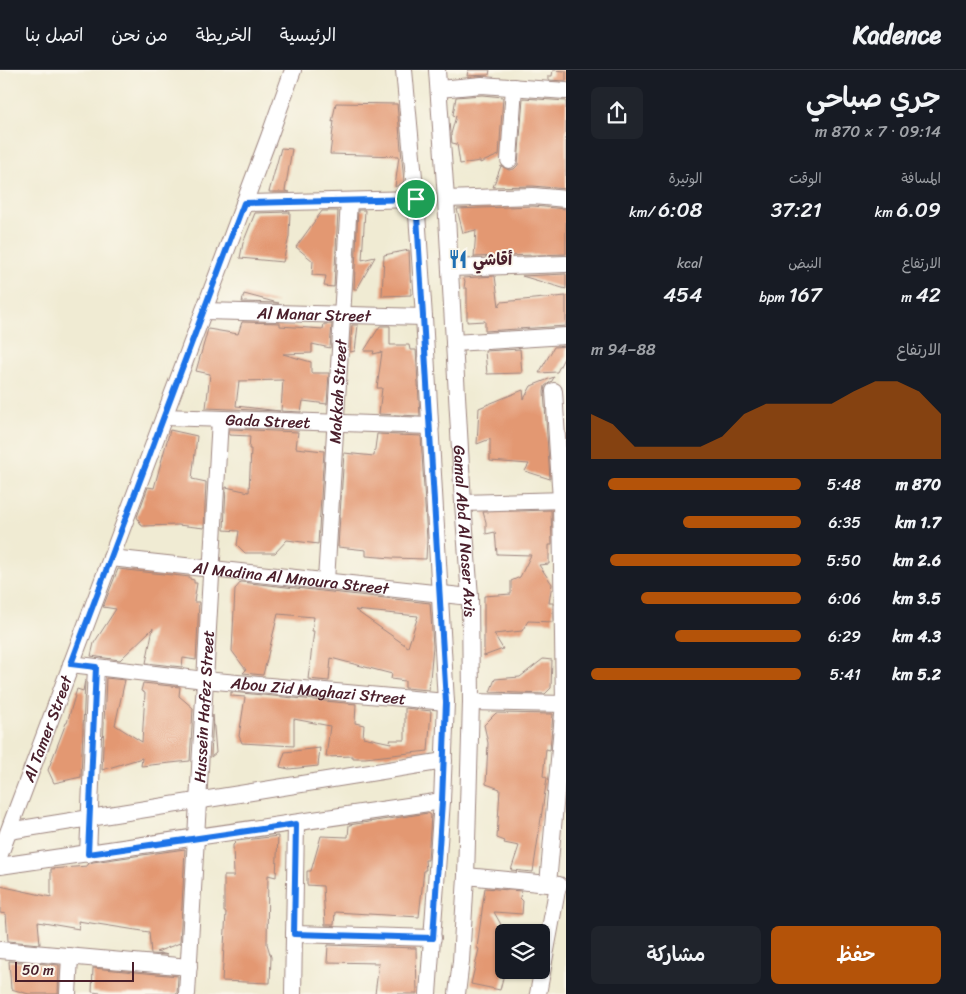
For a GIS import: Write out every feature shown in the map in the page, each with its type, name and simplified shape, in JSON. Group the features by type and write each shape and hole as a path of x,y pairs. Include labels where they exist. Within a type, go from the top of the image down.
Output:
{"street":[{"name":"Al Tamer Street","path":"0,854 204,311 292,70"},
{"name":"Gamal Abd Al Naser Axis","path":"404,70 416,199 424,317 446,702 442,801 428,994"},
{"name":"Gamal Abd Al Naser Axis","path":"438,70 462,503 470,597 471,702 466,876 457,994"},
{"path":"439,89 482,85 566,91"},
{"path":"508,160 514,87"},
{"path":"446,200 533,196 566,199"},
{"path":"244,203 416,199"},
{"name":"Makkah Street","path":"326,581 349,202"},
{"path":"450,268 566,264"},
{"name":"Al Manar Street","path":"204,311 424,317"},
{"path":"454,342 566,336"},
{"path":"538,994 557,885 565,704 564,500 554,391"},
{"name":"Gada Street","path":"164,417 430,426"},
{"name":"Hussein Hafez Street","path":"187,994 220,419"},
{"path":"462,503 564,500"},
{"name":"Al Madina Al Mnoura Street","path":"111,558 470,597"},
{"name":"Abou Zid Maghazi Street","path":"71,664 205,680 446,702"},
{"path":"88,854 96,667"},
{"path":"471,702 565,704"},
{"path":"9,831 444,761"},
{"path":"0,866 296,824 442,801"},
{"path":"293,994 296,824"},
{"path":"466,876 557,885"},
{"path":"294,934 433,938"},
{"path":"0,950 189,967"},
{"path":"68,994 70,956"}],"building":[{"path":"468,70 490,70 489,75 467,76"},
{"path":"553,70 566,71 566,81 548,80 548,76 552,76"},
{"path":"482,95 503,97 499,155 480,163 480,161 460,164 457,144 452,143 451,134 456,116 453,115 456,97"},
{"path":"523,98 566,101 566,189 533,186 493,187 501,166 509,170 514,169 518,165"},
{"path":"336,103 397,104 404,182 395,187 399,156 330,154 334,121 332,122"},
{"path":"281,148 292,149 285,191 290,192 269,192"},
{"path":"533,206 566,209 566,254 474,257 476,230 463,233 457,209"},
{"path":"358,210 365,210 362,260 375,257 357,289 354,289"},
{"path":"322,211 338,211 334,287 324,286 326,276 312,275 313,261 296,247"},
{"path":"290,212 289,237 283,262 240,258 243,243 255,213"},
{"path":"409,250 411,295 382,296 384,255"},
{"path":"566,274 566,289 522,276"},
{"path":"495,276 499,306 501,302 566,296 566,326 485,331 485,321 467,322 467,288 464,288 465,281 463,278"},
{"path":"244,294 278,303 242,302"},
{"path":"242,322 280,323 280,326 323,329 324,324 332,324 330,348 312,344 312,353 283,354 311,362 311,373 329,373 327,404 303,401 301,412 281,411 283,380 239,381 236,406 280,411 206,408 210,374 196,371 208,329 238,334"},
{"path":"352,325 358,325 355,351 350,352"},
{"path":"380,326 390,326 390,345 409,345 410,350 416,350 420,416 379,414 382,388 377,388 382,352 373,354 374,351 364,351"},
{"path":"566,346 566,357 557,372 539,373 554,347"},
{"path":"520,349 522,373 487,374 485,351"},
{"path":"554,377 545,386 544,392 550,479 525,471 529,464 490,461 490,439 477,444 479,408 523,390 524,399 531,386"},
{"path":"229,429 298,432 296,448 324,451 318,544 287,540 275,553 245,553 237,545 239,531 224,530 226,487 249,492 250,436 229,435"},
{"path":"170,430 197,436 192,479 206,482 204,528 178,525 142,526 137,517 148,487 154,488"},
{"path":"377,434 421,436 427,540 426,559 366,556 366,550 338,547 344,453 374,456"},
{"path":"551,510 552,545 549,545 549,564 539,565 552,584 549,603 553,603 553,622 528,621 522,631 494,634 503,649 484,656 484,596 511,594 511,581 520,577 531,555 497,554 495,532 486,534 486,522 483,512"},
{"path":"118,569 190,577 190,579 194,580 194,583 197,583 194,602 199,602 196,660 183,658 182,667 146,663 153,628 120,660 91,656 94,643 116,609 103,607"},
{"path":"241,582 430,603 433,646 429,690 405,688 405,681 391,679 392,674 331,658 329,681 308,679 314,617 278,614 263,675 243,673 246,670 232,651 235,589","holes":["355,610 418,616 408,647"]},
{"path":"543,659 552,660 551,688 545,694 490,692 495,679 520,677"},
{"path":"106,678 125,680 115,725 142,742 145,693 141,691 143,683 180,687 179,696 193,708 190,761 141,766 142,758 102,770"},
{"path":"85,680 81,777 54,783 48,770 67,723 77,689 83,691"},
{"path":"231,692 356,704 355,723 364,725 363,737 391,743 390,740 405,740 405,708 431,711 428,751 365,758 353,758 353,756 326,757 330,726 294,719 294,746 242,743 239,736 245,697 231,696"},
{"path":"496,713 553,714 550,750 546,749 543,776 547,778 533,872 511,870 519,846 504,843 505,841 497,838 500,789 486,784 488,743 484,725"},
{"path":"213,715 216,753 211,757"},
{"path":"320,748 318,766 289,769 280,767 285,752"},
{"path":"428,813 431,815 428,860 425,860 426,870 424,870 419,917 335,912 334,925 325,925 323,886 307,885 307,871 311,871 321,836 348,837 349,825"},
{"path":"278,836 276,877 268,875 267,944 271,957 270,983 222,981 226,912 224,912 224,876 234,876 233,845 237,841"},
{"path":"185,849 180,943 156,952 168,955 151,954 149,932 78,921 79,929 38,922 40,944 8,941 6,914 0,913 0,886 51,897 51,869 87,866 87,864 93,862"},
{"path":"485,888 521,891 520,898 523,901 522,914 494,912 501,924 495,924 495,979 503,979 500,990 471,984 479,949 477,948"},
{"path":"328,945 416,948 417,994 375,994 379,963 327,962"},
{"path":"9,961 59,965 58,994 29,994 11,989"},
{"path":"93,968 178,976 177,994 110,994 92,992"}],"place":[{"name":"أقاشي","path":"458,259"}],"route":[{"path":"416,199 446,702 433,938 294,934 296,824 88,854 96,667 71,664 244,203 416,199"}]}
